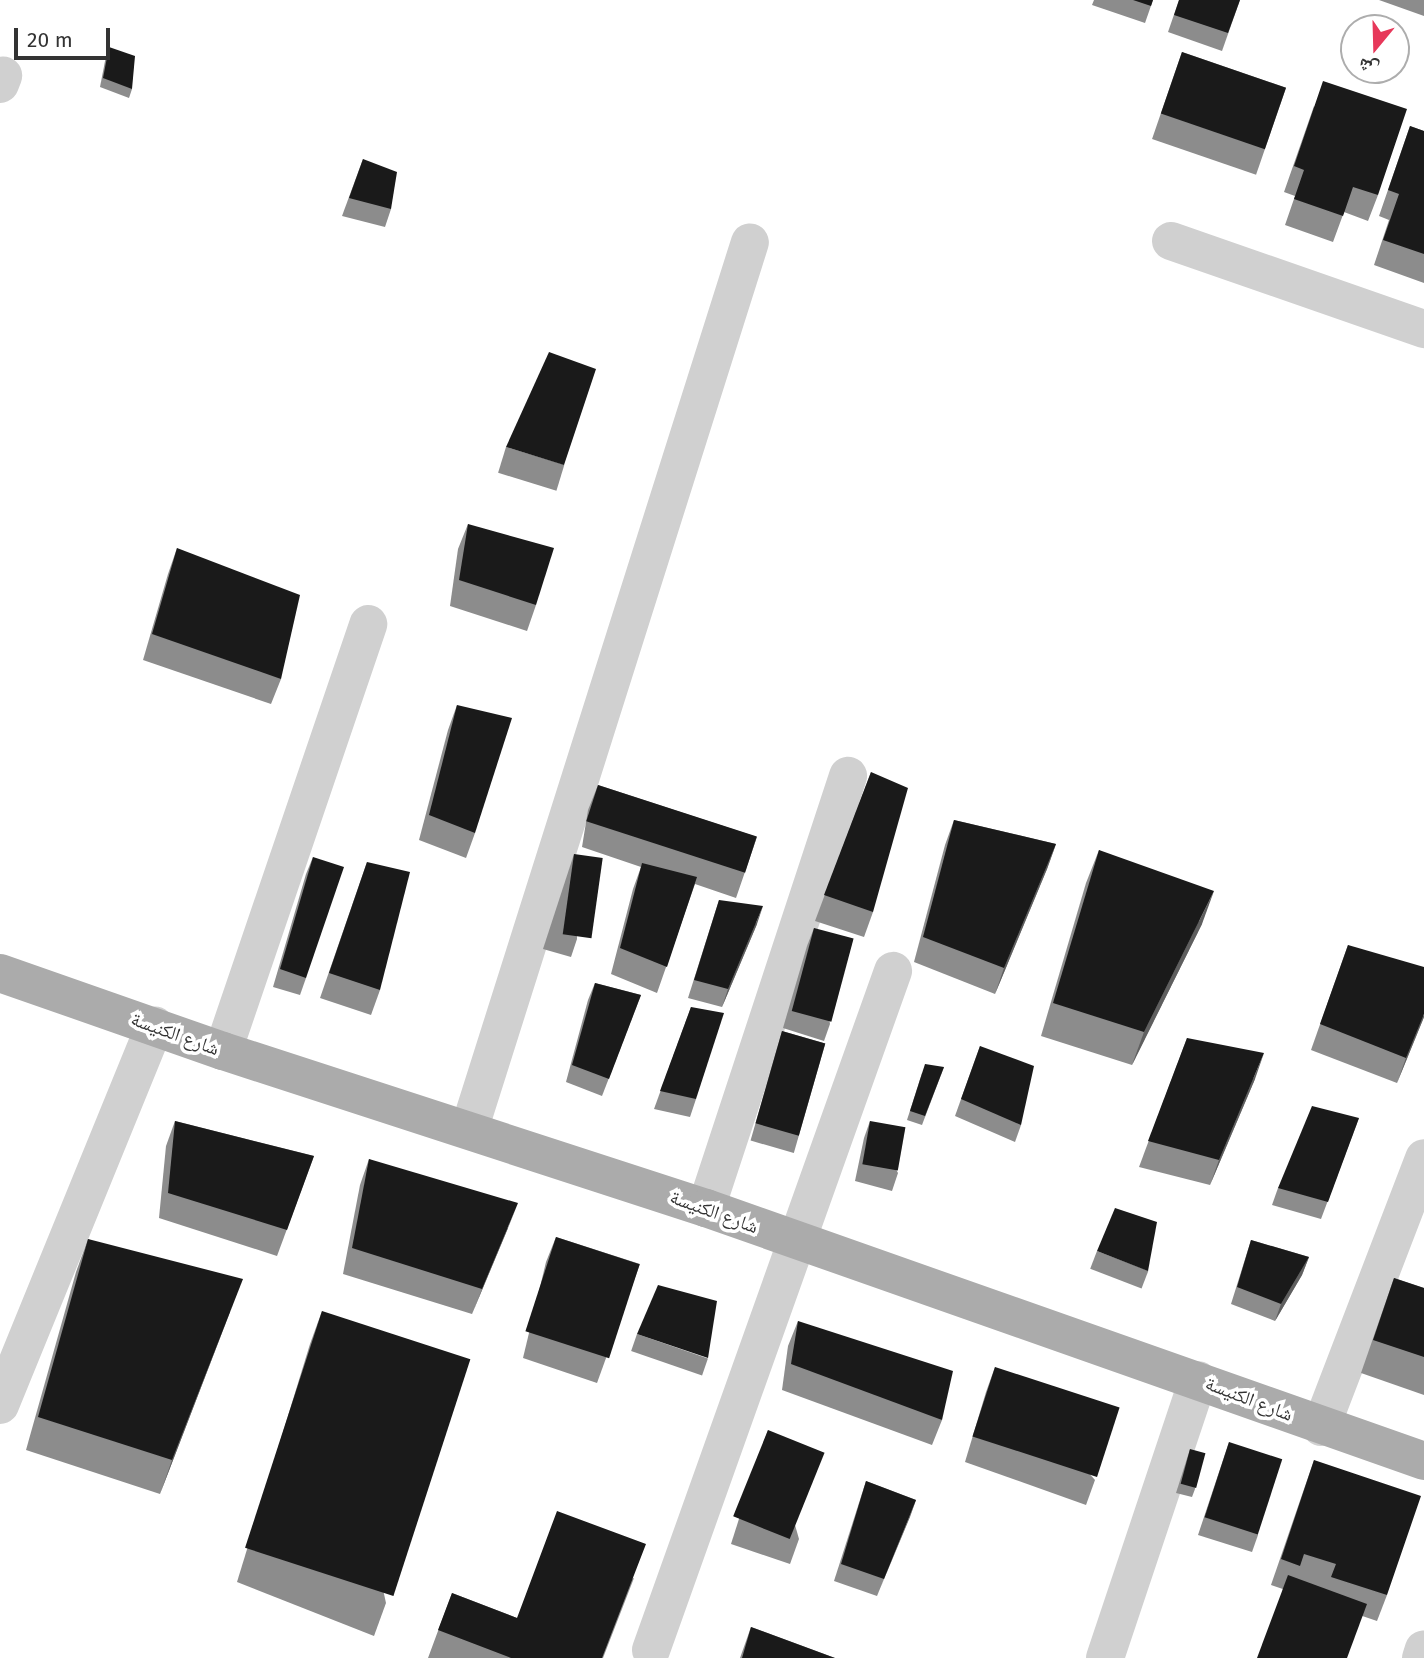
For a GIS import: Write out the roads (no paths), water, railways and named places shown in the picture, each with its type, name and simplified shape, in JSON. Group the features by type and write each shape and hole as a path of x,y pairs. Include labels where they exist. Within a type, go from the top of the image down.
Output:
{"main road":[{"name":"شارع الكنيسة","path":"0,973 223,1051 706,1208 1198,1380 1321,1427 1424,1461"}],"street":[{"path":"1171,241 1424,329"},
{"path":"469,1130 750,242"},
{"path":"223,1051 368,624"},
{"path":"706,1208 848,776"},
{"path":"651,1650 893,971"},
{"path":"0,1405 155,1025"},
{"path":"1321,1427 1424,1158"},
{"path":"1105,1658 1198,1380"}]}
